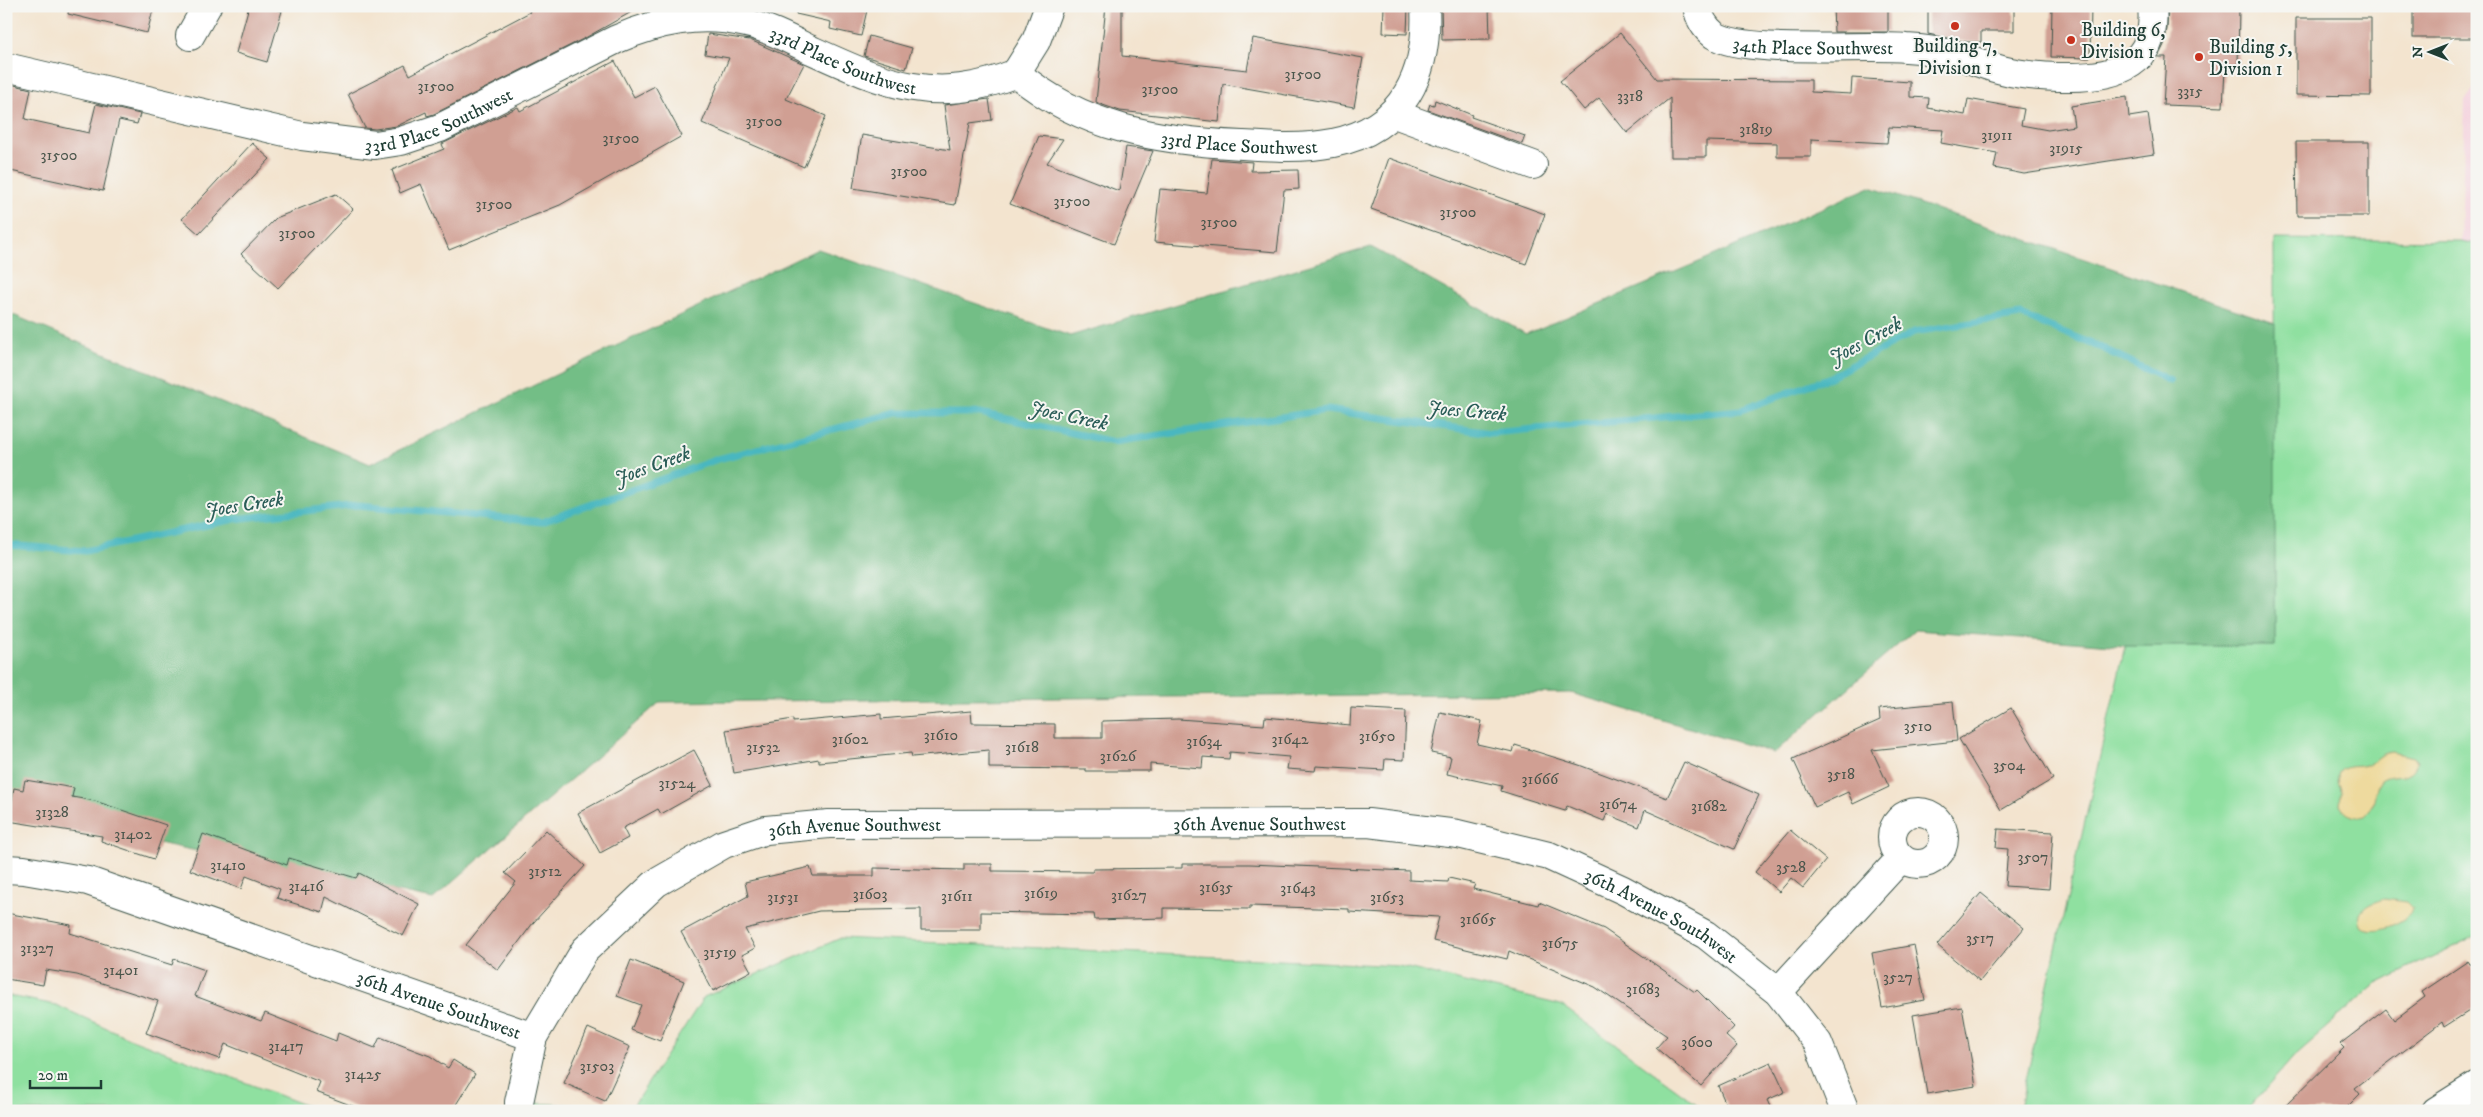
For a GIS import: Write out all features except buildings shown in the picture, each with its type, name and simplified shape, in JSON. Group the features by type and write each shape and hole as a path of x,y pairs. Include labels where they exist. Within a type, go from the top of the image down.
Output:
{"street":[{"path":"190,36 207,6"},
{"path":"1016,73 1036,41 1049,6"},
{"name":"33rd Place Southwest","path":"6,66 302,136 368,146 394,143 440,128 617,39 645,27 678,19 712,18 747,23 868,74 920,88 964,90 1016,73 1051,99 1105,123 1146,135 1190,142 1282,147 1332,143 1358,136 1392,113 1410,88 1420,68 1424,50 1425,6"},
{"name":"34th Place Southwest","path":"1697,6 1702,21 1714,35 1757,46 1876,46 1924,50 1957,56 2003,70 2042,77 2090,77 2120,72 2134,63 2147,44 2153,27 2152,6"},
{"path":"1392,113 1533,165"},
{"name":"36th Avenue Southwest","path":"6,869 24,870 88,881 533,1037 584,950 656,883 724,844 766,830 829,824 1368,822 1458,834 1549,856 1623,890 1706,935 1778,992 1818,1043 1845,1111"},
{"path":"1778,992 1901,858"},
{"path":"520,1111 519,1102 533,1037"},
{"path":"2436,1111 2477,1085"}],"shaded area":[{"path":"2477,84 2477,244 2461,241 2465,101"}],"green space":[{"path":"1870,187 2275,323 2275,646 2125,646 1915,630 1774,753 1571,693 660,702 433,899 6,812 6,312 370,464 818,249 1070,336 1371,247 1526,334 1699,262"},
{"path":"2274,239 2461,241 2477,244 2477,935 2376,984 2297,1053 2246,1111 2019,1111 2125,646 2275,646"},
{"path":"841,938 1399,966 1561,1005 1706,1111 519,1111 519,1102 631,1109 704,997"},
{"path":"10,996 56,1005 129,1038 320,1111 6,1111 6,998"}],"sand":[{"path":"2391,752 2414,757 2417,762 2415,768 2407,774 2386,777 2381,780 2378,784 2372,807 2365,816 2358,817 2347,814 2340,805 2341,792 2337,782 2339,772 2349,767 2366,765 2383,754"},
{"path":"2384,899 2407,902 2413,908 2412,912 2388,927 2374,930 2362,927 2360,916 2364,908"}],"waterway":[{"name":"Joes Creek","path":"6,545 85,551 235,519 358,505 542,522 718,459 896,413 980,413 1114,442 1327,410 1491,433 1741,410 1828,378 1914,332 2021,315 2104,349 2170,381"}],"place":[{"name":"Building 7, Division 1","path":"1955,26"},
{"name":"Building 6, Division 1","path":"2071,40"},
{"name":"Building 5, Division 1","path":"2199,57"}]}
